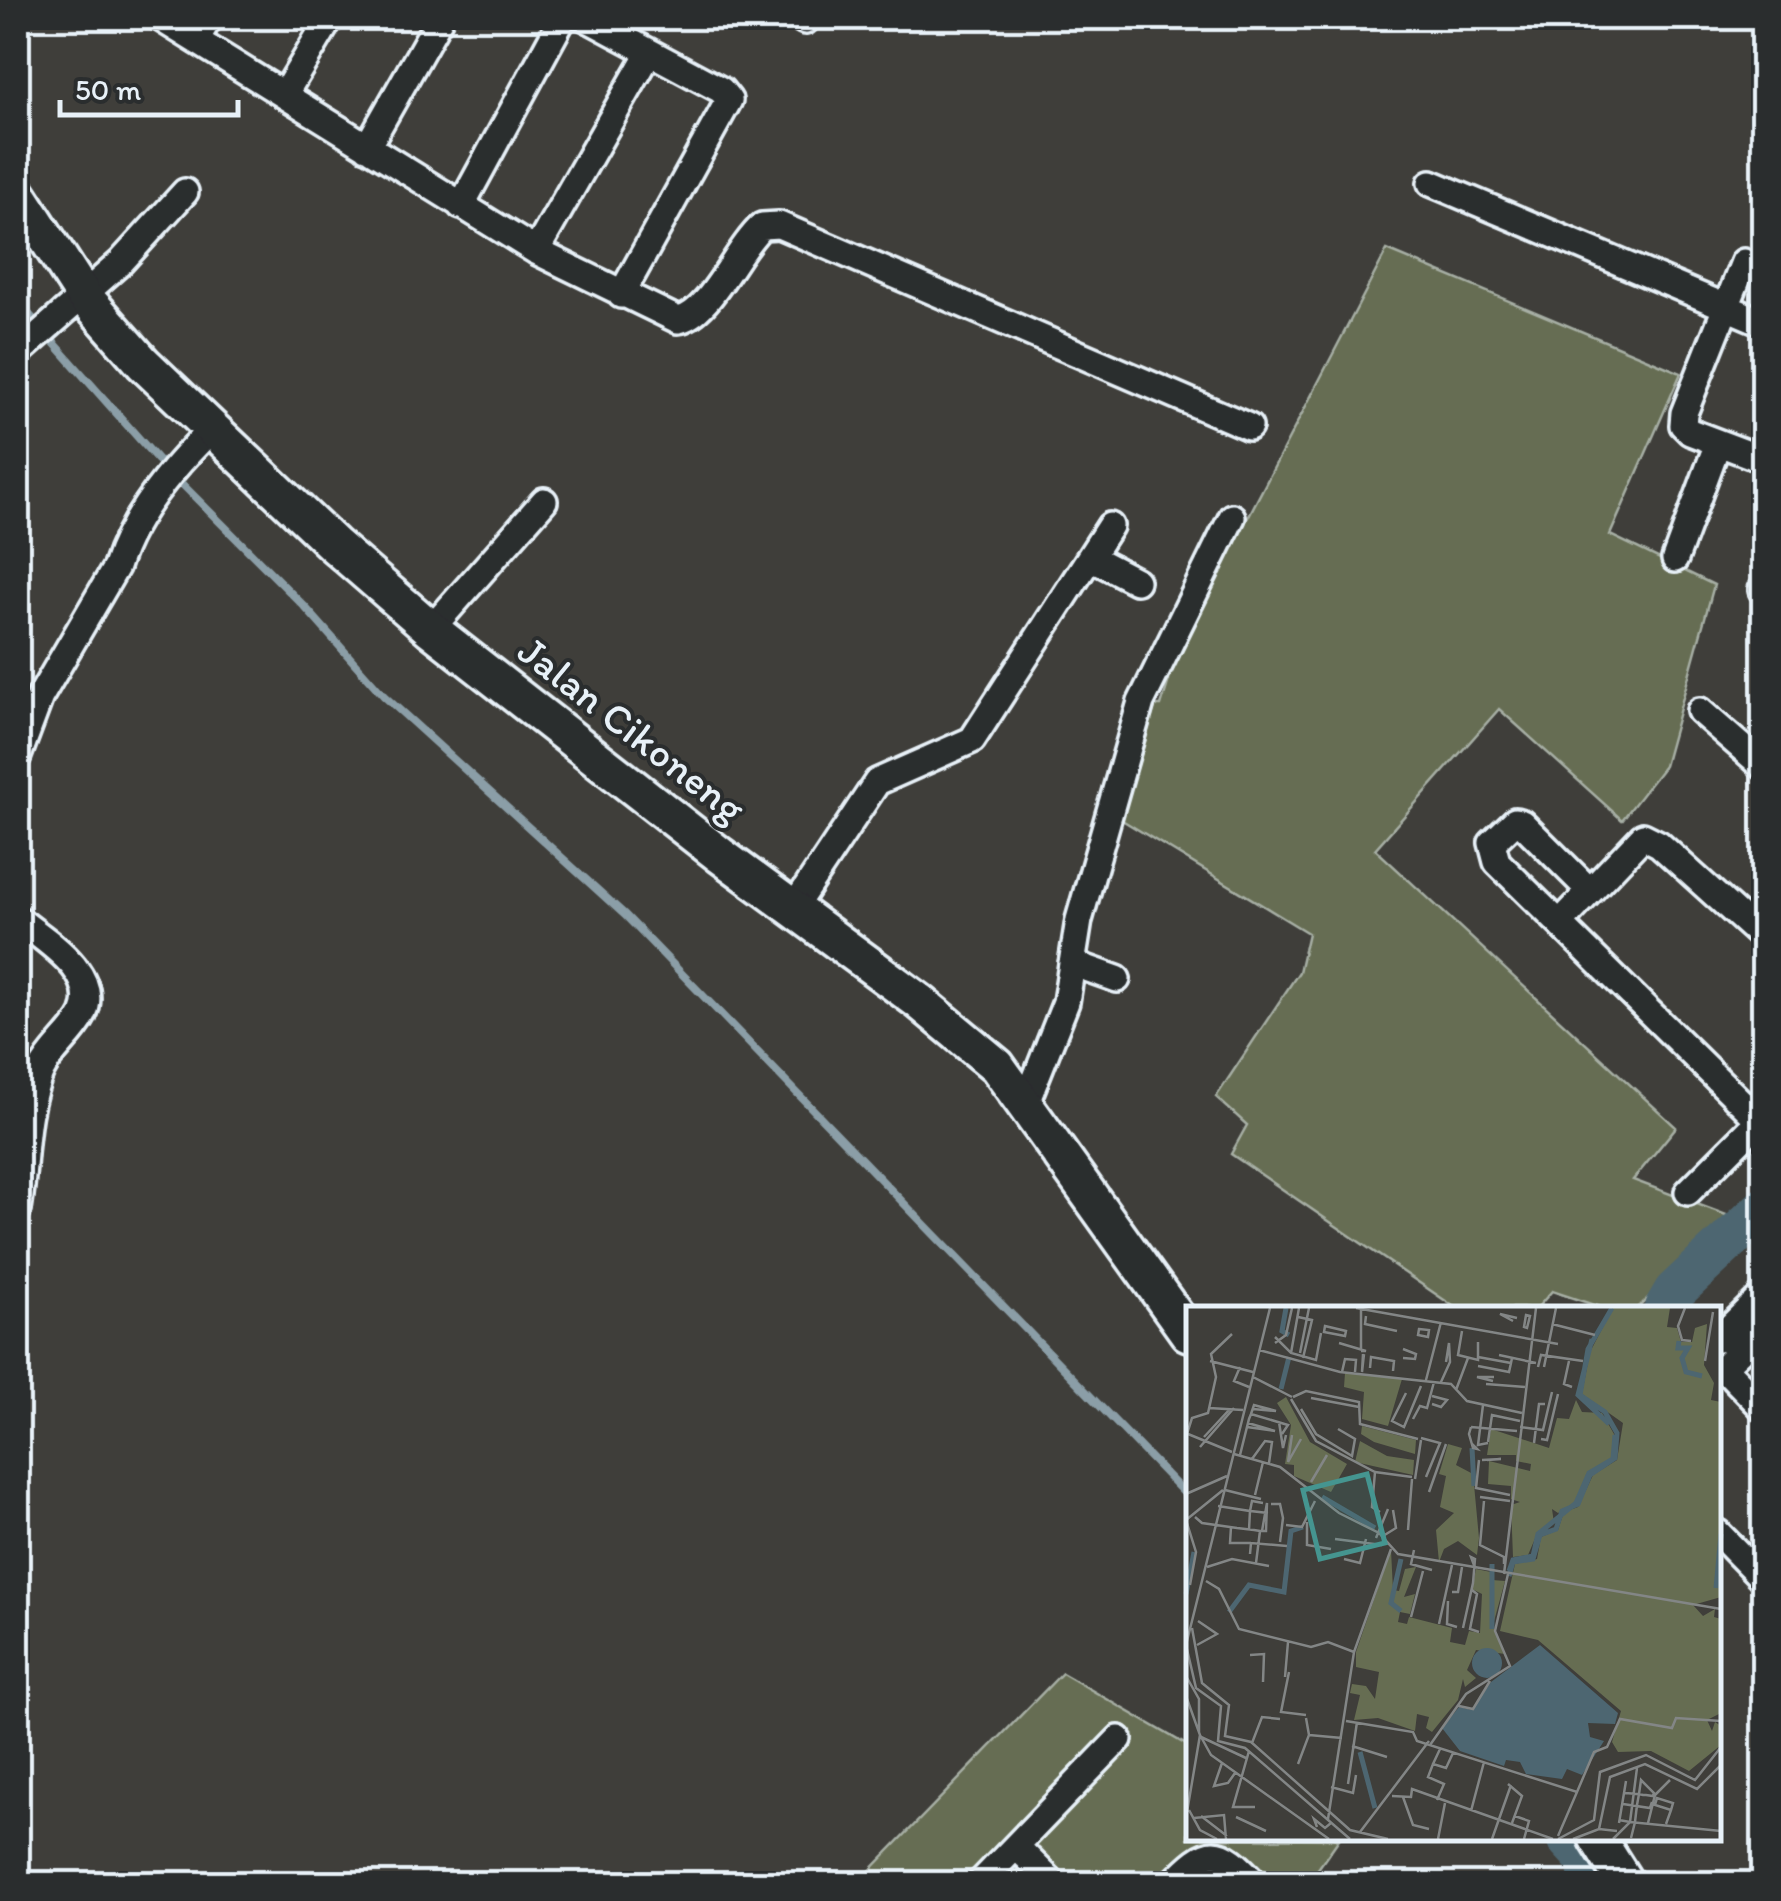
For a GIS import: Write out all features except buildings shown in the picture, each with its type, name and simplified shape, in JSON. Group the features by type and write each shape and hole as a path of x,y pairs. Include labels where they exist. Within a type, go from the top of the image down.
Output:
{"street":[{"path":"160,18 202,29 284,95 536,251 678,320 691,318 744,242 762,226 780,225 1249,427"},
{"path":"284,95 330,18"},
{"path":"366,147 440,18"},
{"path":"461,206 563,18"},
{"path":"586,18 721,90 730,100 622,295"},
{"path":"536,251 649,53"},
{"path":"1431,183 1764,323"},
{"path":"31,340 84,296 185,192"},
{"name":"Jalan Cikoneng","path":"18,194 84,296 210,431 432,630 997,1066 1186,1330"},
{"path":"1744,262 1683,420 1690,432 1764,460"},
{"path":"18,756 40,697 167,475 210,431"},
{"path":"1675,559 1718,442"},
{"path":"432,630 544,501"},
{"path":"1023,1098 1066,1002 1079,920 1141,702 1232,517"},
{"path":"794,907 877,782 972,740 1110,526"},
{"path":"1090,557 1136,582"},
{"path":"1700,711 1764,767"},
{"path":"1588,889 1522,822 1515,822 1492,843 1498,862 1761,1118 1688,1192"},
{"path":"1560,923 1636,840 1650,837 1764,939"},
{"path":"18,920 67,958 82,979 85,1001 84,1013 42,1068 28,1116 18,1208"},
{"path":"1072,963 1117,980"},
{"path":"1764,1294 1737,1349 1764,1409"},
{"path":"1721,1536 1764,1580"},
{"path":"979,1884 1119,1739"},
{"path":"1599,1841 1626,1884"},
{"path":"1016,1846 1054,1884"},
{"path":"1172,1884 1198,1858 1211,1852 1227,1855 1256,1884"}],"green space":[{"path":"1387,250 1681,373 1610,535 1714,585 1664,766 1622,820 1499,709 1375,849 1676,1127 1633,1180 1729,1216 1640,1306 1597,1306 1552,1291 1539,1306 1453,1306 1231,1154 1247,1125 1216,1097 1299,972 1308,933 1122,820 1155,706 1161,706 1169,680 1166,675"},
{"path":"1062,1673 1186,1745 1186,1841 1338,1841 1308,1883 857,1884"}],"waterway":[{"path":"18,302 158,460 304,606 384,696 625,915 1186,1495"},
{"path":"1666,1306 1675,1291 1764,1208"},
{"path":"1570,1841 1588,1861 1590,1884"}]}
